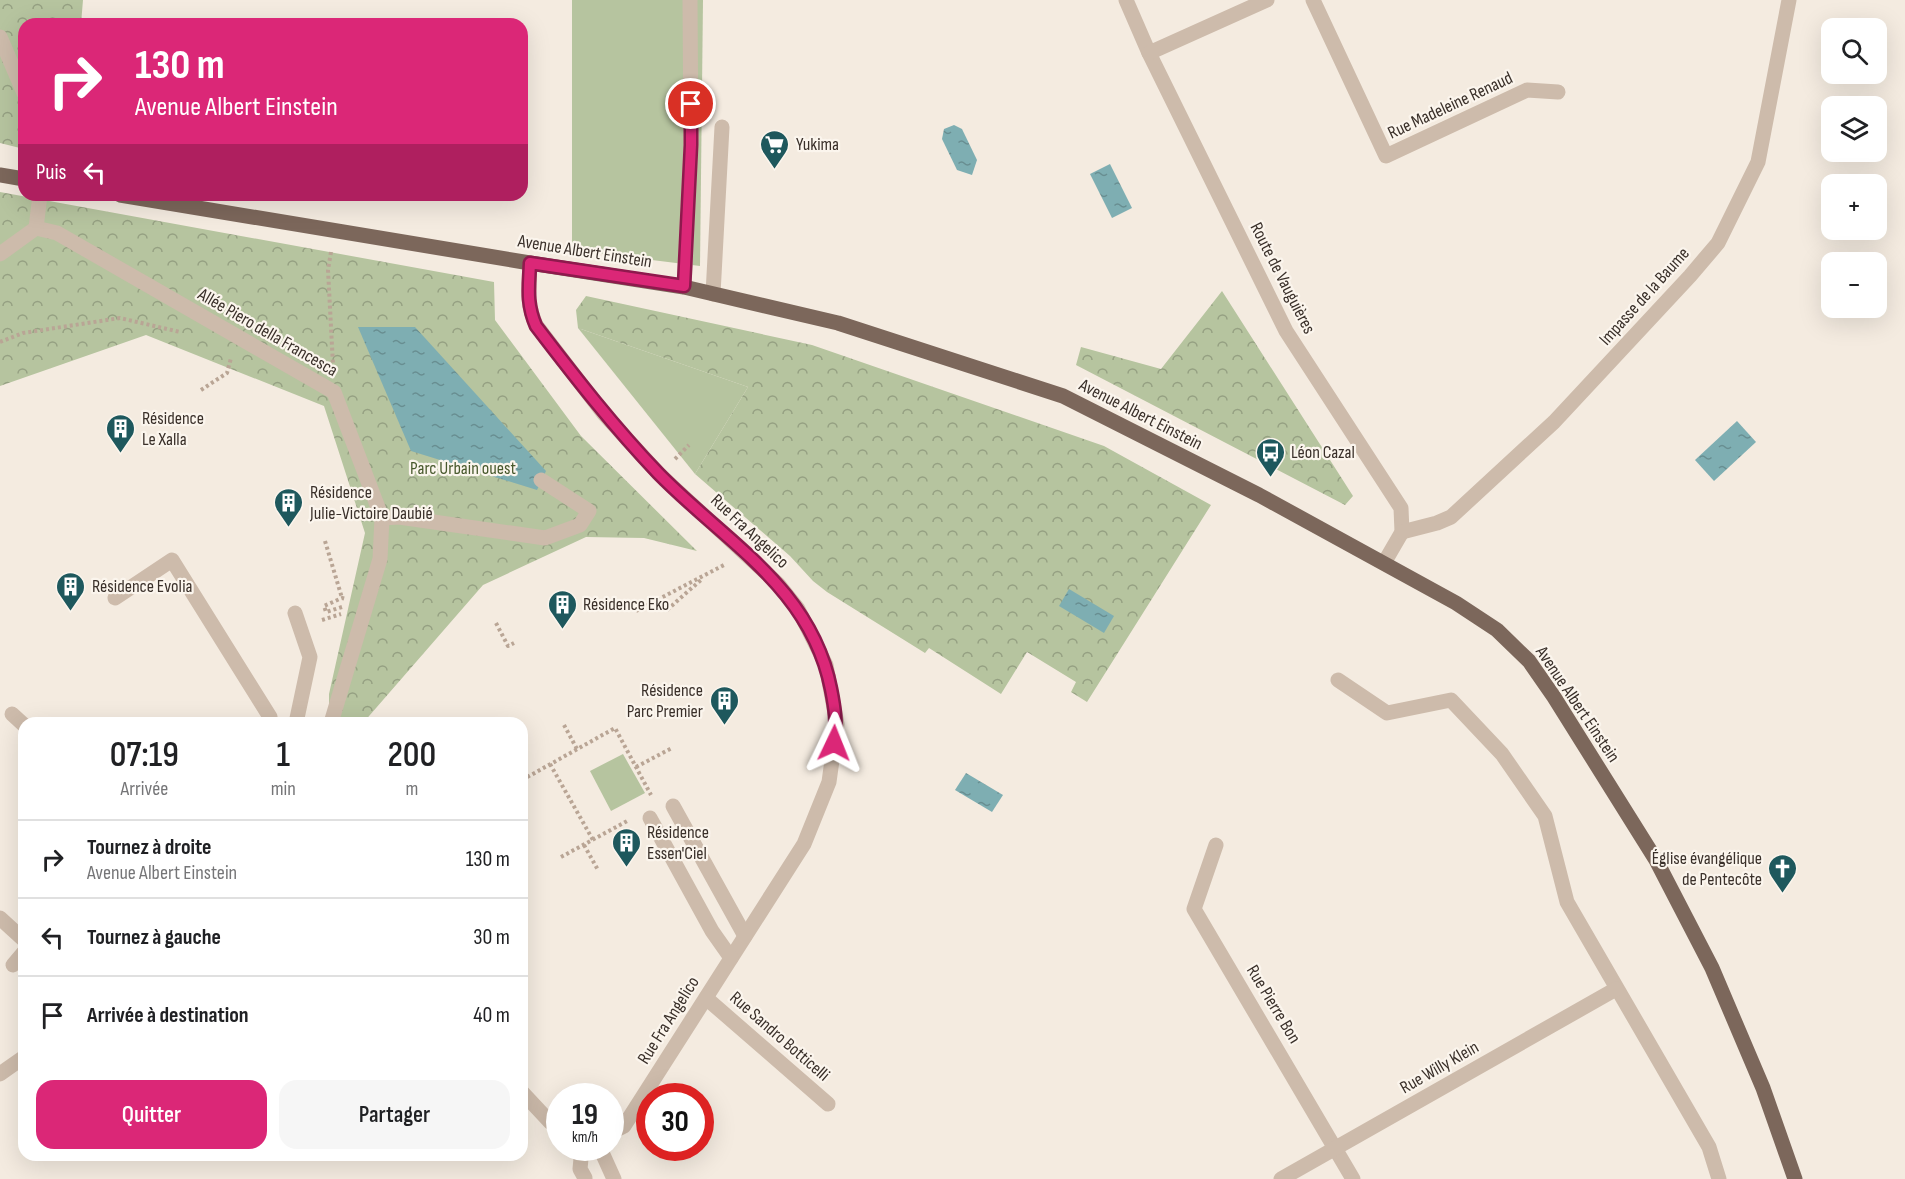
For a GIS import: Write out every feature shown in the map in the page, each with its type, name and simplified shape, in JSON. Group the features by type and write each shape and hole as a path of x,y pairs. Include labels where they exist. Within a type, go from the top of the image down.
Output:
{"main road":[{"path":"0,175 18,178"},
{"name":"Avenue Albert Einstein","path":"156,201 684,286 838,323 1063,396 1259,495 1444,597 1497,630 1528,661 1554,697 1656,860 1713,968 1762,1088 1795,1179"}],"street":[{"path":"684,286 691,145 690,0"},
{"name":"Route de Vauguières","path":"1126,0 1149,52 1286,331 1401,508 1402,532"},
{"path":"1149,52 1267,0"},
{"name":"Rue Madeleine Renaud","path":"1313,0 1386,156 1527,90 1558,92"},
{"name":"Impasse de la Baume","path":"1402,532 1437,524 1451,517 1546,430 1718,243 1758,162 1789,0"},
{"path":"0,37 18,79"},
{"path":"713,294 722,127"},
{"path":"0,254 36,228 39,201"},
{"name":"Allée Piero della Francesca","path":"36,228 57,233 334,392 382,518 380,559 333,717"},
{"name":"Rue Fra Angelico","path":"530,263 528,300 536,326 612,423 660,475 778,584 798,609 826,665 837,724 828,782 804,844 624,1126"},
{"path":"382,518 399,517 545,538 580,525 589,511 541,480"},
{"path":"1384,563 1402,532"},
{"path":"115,598 172,560 270,717"},
{"path":"295,613 310,657 297,717"},
{"path":"1338,680 1387,713 1451,700 1502,754 1545,816 1567,902 1709,1147 1719,1179"},
{"path":"12,714 18,720"},
{"path":"673,806 745,936"},
{"path":"648,814 712,931 731,958"},
{"name":"Rue Pierre Bon","path":"1216,844 1194,909 1353,1179"},
{"path":"0,918 18,934"},
{"path":"13,965 18,959"},
{"name":"Rue Willy Klein","path":"1281,1179 1616,988"},
{"name":"Rue Sandro Botticelli","path":"706,998 828,1104"},
{"path":"0,1074 18,1061"},
{"path":"528,1098 546,1118"},
{"path":"581,1161 580,1169 585,1178"},
{"path":"606,1161 614,1179"}],"path":[{"path":"327,270 334,392"},
{"path":"0,342 23,333 120,318 185,334 216,325"},
{"path":"201,390 227,373 236,337"},
{"path":"326,541 342,598"},
{"path":"636,611 746,554"},
{"path":"667,610 706,575"},
{"path":"496,623 508,646 514,643"},
{"path":"564,725 577,749"},
{"path":"528,777 615,729 657,805 648,814 561,857"},
{"path":"636,767 672,748"},
{"path":"550,764 592,840"},
{"path":"584,845 598,870"}],"green space":[{"path":"0,0 83,0 82,18 18,18 18,148 0,143"},
{"path":"572,0 703,0 700,266 572,250"},
{"name":"Parc Urbain ouest","path":"0,192 18,195 18,201 49,201 494,282 495,320 581,436 697,551 644,538 586,537 483,585 368,717 329,717 329,694 365,533 324,406 146,335 0,386"},
{"path":"1222,291 1353,496 1345,505 1076,365 1081,347 1161,369"},
{"path":"586,296 812,345 1104,446 1211,505 1087,702 1071,692 1076,682 1027,652 1001,694 929,648 925,653 827,592 813,581 790,556 695,474 748,387 578,328 576,310"},
{"path":"578,328 748,387 695,474"},
{"path":"623,754 645,793 611,811 590,771"}],"water":[{"path":"954,125 962,129 977,160 972,175 957,170 942,139 944,129"},
{"path":"1110,164 1132,208 1112,218 1090,174"},
{"path":"358,327 415,327 546,471 537,490 411,451"},
{"path":"1737,421 1756,442 1714,481 1695,460"},
{"path":"1069,589 1114,616 1104,633 1059,606"},
{"path":"966,773 1003,795 992,812 955,790"}],"place":[{"name":"Yukima","path":"775,170"},
{"name":"Résidence Le Xalla","path":"121,454"},
{"name":"Léon Cazal","path":"1270,478"},
{"name":"Résidence Julie-Victoire Daubié","path":"289,528"},
{"name":"Résidence Evolia","path":"71,612"},
{"name":"Résidence Eko","path":"562,630"},
{"name":"Résidence Parc Premier","path":"724,726"},
{"name":"Résidence Essen'Ciel","path":"626,868"},
{"name":"Église évangélique de Pentecôte","path":"1783,894"}],"route":[{"path":"691,104 684,286 530,263 528,300 530,312 536,326 604,414 660,475 778,584 798,609 826,665 837,724 834,743"}]}
